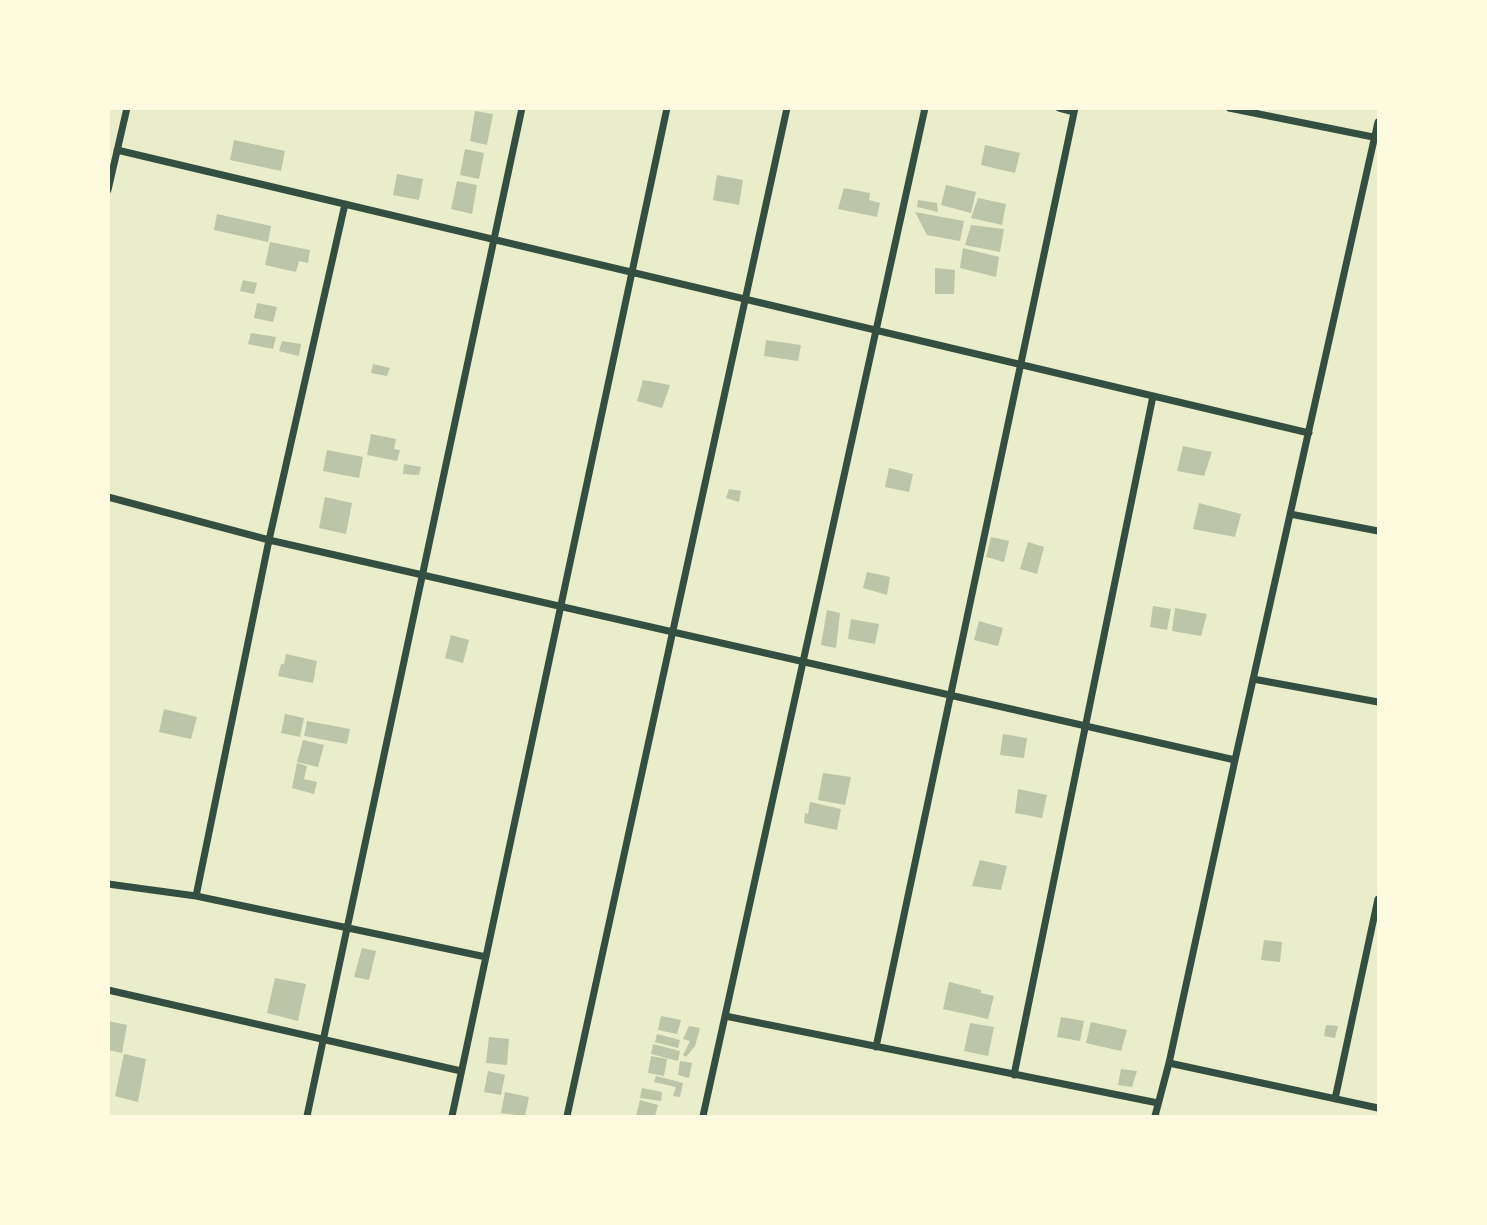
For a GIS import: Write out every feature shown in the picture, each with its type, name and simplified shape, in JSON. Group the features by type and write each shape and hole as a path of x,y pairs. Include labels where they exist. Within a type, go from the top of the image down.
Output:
{"street":[{"path":"307,1116 522,108"},
{"path":"452,1116 667,108"},
{"path":"567,1116 787,108"},
{"path":"703,1116 925,108"},
{"path":"876,1046 1074,110 1059,108"},
{"path":"1229,108 1377,138"},
{"path":"108,190 124,109"},
{"path":"1155,1116 1377,138 1378,122"},
{"path":"117,150 1309,433"},
{"path":"196,896 269,540 345,204"},
{"path":"1014,1075 1153,396"},
{"path":"108,497 269,540 1235,760"},
{"path":"1290,514 1378,531"},
{"path":"1253,679 1378,702"},
{"path":"108,884 196,896 486,957"},
{"path":"1335,1099 1378,899"},
{"path":"1368,948 1378,950"},
{"path":"108,990 461,1071"},
{"path":"725,1016 1158,1103"},
{"path":"1169,1063 1378,1108"}],"building":[{"path":"475,111 493,114 487,145 470,141"},
{"path":"234,140 285,151 281,171 230,160"},
{"path":"985,145 1020,153 1015,173 981,165"},
{"path":"465,149 484,153 479,179 460,175"},
{"path":"397,174 423,179 419,200 393,195"},
{"path":"717,175 743,180 739,205 713,200"},
{"path":"457,181 477,185 472,214 451,209"},
{"path":"946,185 976,192 971,213 941,205"},
{"path":"844,188 870,193 869,200 880,203 877,217 838,209"},
{"path":"978,198 1006,204 1002,225 971,218"},
{"path":"918,200 937,203 938,212 917,207"},
{"path":"915,212 964,221 960,241 927,235"},
{"path":"217,214 271,226 268,242 214,230"},
{"path":"971,225 1004,229 1000,252 965,245"},
{"path":"270,242 310,250 308,263 299,261 296,272 265,265"},
{"path":"963,248 999,257 996,277 960,268"},
{"path":"935,268 955,270 954,294 935,294"},
{"path":"243,280 257,283 254,294 240,291"},
{"path":"257,303 277,307 273,322 254,318"},
{"path":"251,333 276,337 273,349 248,344"},
{"path":"766,340 801,345 798,361 764,356"},
{"path":"282,341 301,344 299,356 279,351"},
{"path":"373,364 390,368 387,376 371,373"},
{"path":"643,380 670,385 662,408 637,401"},
{"path":"371,434 396,439 394,449 400,450 397,461 367,455"},
{"path":"1183,446 1212,452 1204,476 1177,471"},
{"path":"327,450 363,457 359,478 323,471"},
{"path":"404,464 421,467 419,475 403,474"},
{"path":"889,468 913,474 909,492 885,487"},
{"path":"729,489 741,491 739,502 726,498"},
{"path":"325,497 352,503 346,534 319,528"},
{"path":"1199,503 1241,514 1235,537 1193,529"},
{"path":"991,537 1009,541 1004,562 986,557"},
{"path":"1028,542 1044,547 1037,574 1020,569"},
{"path":"867,572 890,577 887,595 863,588"},
{"path":"1153,606 1171,609 1167,630 1150,627"},
{"path":"1175,608 1207,614 1201,636 1172,631"},
{"path":"827,610 840,613 836,648 821,645"},
{"path":"851,619 879,624 875,644 848,639"},
{"path":"979,621 1003,628 998,646 974,640"},
{"path":"451,635 469,640 463,663 445,658"},
{"path":"286,654 317,661 313,683 278,676"},
{"path":"164,709 197,717 191,739 159,732"},
{"path":"285,714 304,718 300,737 281,733"},
{"path":"307,721 350,729 347,744 304,736"},
{"path":"1003,734 1027,738 1024,758 1000,755"},
{"path":"303,740 324,745 318,767 297,762"},
{"path":"297,763 307,766 304,779 317,782 314,794 292,788"},
{"path":"823,773 851,777 845,805 818,800"},
{"path":"1018,789 1047,795 1042,818 1015,813"},
{"path":"810,802 841,809 837,830 804,823"},
{"path":"980,860 1007,866 1001,890 972,886"},
{"path":"1264,940 1282,942 1280,962 1261,960"},
{"path":"362,948 376,951 369,980 354,977"},
{"path":"275,978 306,984 298,1021 267,1013"},
{"path":"949,982 994,996 988,1019 943,1009"},
{"path":"661,1016 681,1020 677,1034 658,1030"},
{"path":"1061,1017 1084,1021 1080,1041 1057,1037"},
{"path":"108,1021 127,1025 122,1053 108,1050"},
{"path":"1091,1022 1127,1030 1121,1051 1086,1043"},
{"path":"970,1023 994,1027 988,1056 964,1051"},
{"path":"1326,1025 1338,1026 1335,1038 1324,1036"},
{"path":"689,1026 700,1028 695,1046 686,1057 683,1055 690,1041 683,1039"},
{"path":"657,1034 680,1040 678,1048 655,1042"},
{"path":"489,1037 509,1039 507,1065 486,1063"},
{"path":"653,1044 680,1051 678,1061 651,1054"},
{"path":"124,1054 146,1059 138,1102 115,1096"},
{"path":"651,1056 667,1059 664,1076 648,1073"},
{"path":"680,1061 692,1063 689,1078 678,1075"},
{"path":"1121,1069 1137,1071 1132,1087 1118,1085"},
{"path":"488,1071 505,1075 501,1095 484,1092"},
{"path":"656,1076 683,1083 680,1097 673,1096 676,1087 654,1082"},
{"path":"642,1088 662,1092 661,1101 640,1098"},
{"path":"505,1092 529,1097 525,1116 501,1113"},
{"path":"640,1100 658,1105 655,1116 636,1116"}]}
